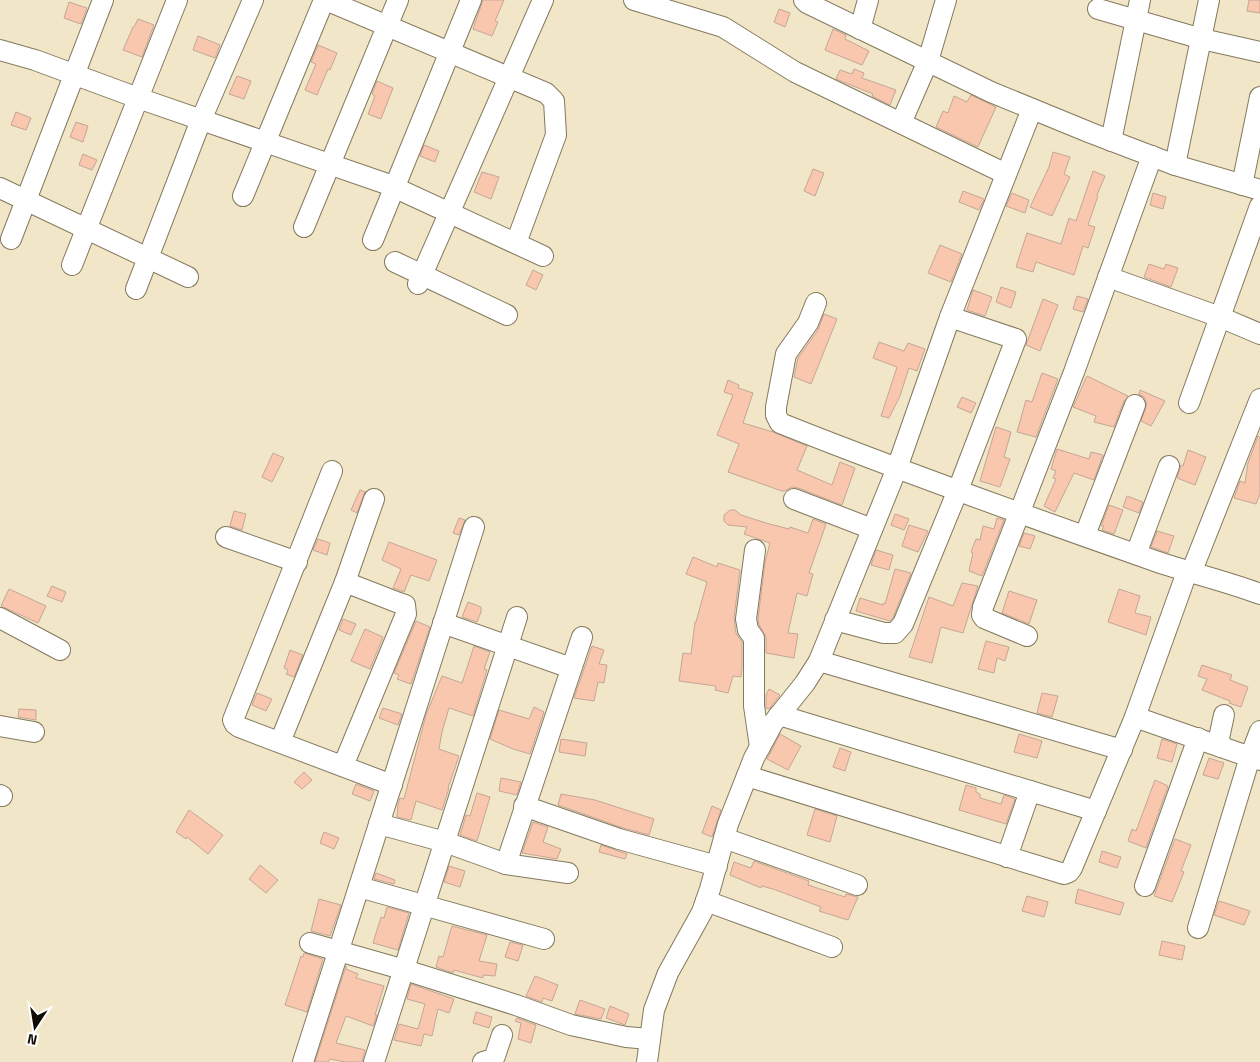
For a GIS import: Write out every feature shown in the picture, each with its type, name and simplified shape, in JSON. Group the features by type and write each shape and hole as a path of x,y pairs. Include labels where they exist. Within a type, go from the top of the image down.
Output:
{"street":[{"path":"11,238 103,0"},
{"path":"72,265 177,0"},
{"path":"136,289 201,120 253,0"},
{"path":"243,196 325,0 546,93 554,101 556,134 516,244"},
{"path":"304,227 398,0"},
{"path":"373,240 393,187 471,0"},
{"path":"420,279 543,0"},
{"path":"634,0 723,27 795,72 1006,174"},
{"path":"804,0 991,92 1175,165 1251,188 1260,97"},
{"path":"860,29 868,0"},
{"path":"900,123 928,62 946,0"},
{"path":"1111,140 1140,0"},
{"path":"1175,165 1209,0"},
{"path":"1098,9 1202,39 1260,52"},
{"path":"0,50 35,60 393,187 544,256"},
{"path":"647,1062 654,1010 668,973 702,912 728,824 747,776 760,747 779,715 805,683 819,661 897,468 950,317 1032,109"},
{"path":"1027,636 988,621 982,615 982,607 1020,512 1152,156"},
{"path":"0,188 188,277"},
{"path":"1189,403 1260,206"},
{"path":"395,262 420,279 507,315"},
{"path":"1108,277 1220,317 1260,334"},
{"path":"816,303 808,324 786,354 776,407 776,415 780,423 897,468 1136,554 1189,572 1259,589"},
{"path":"835,620 884,633 895,633 902,626 958,490 1016,339 950,317"},
{"path":"747,776 1058,873 1069,872 1122,750 1189,572 1260,399"},
{"path":"1085,535 1135,405"},
{"path":"1136,554 1170,466"},
{"path":"332,471 298,562 233,720 239,727 392,784"},
{"path":"280,742 345,582 374,499"},
{"path":"794,499 872,529"},
{"path":"303,1062 474,527"},
{"path":"226,537 298,562"},
{"path":"755,550 746,619 748,630 754,638 754,706 760,747"},
{"path":"344,766 407,609 405,605 399,602 345,582"},
{"path":"374,1062 517,617"},
{"path":"0,618 60,650"},
{"path":"443,623 571,668"},
{"path":"506,864 582,637"},
{"path":"819,661 1122,750"},
{"path":"779,715 1096,811"},
{"path":"1221,747 1219,738 1224,715"},
{"path":"1135,717 1255,758"},
{"path":"0,726 34,732"},
{"path":"1198,928 1255,758 1260,731"},
{"path":"1145,886 1198,738"},
{"path":"1007,857 1030,791"},
{"path":"524,806 620,839 717,866"},
{"path":"379,824 445,842 506,864 568,873"},
{"path":"724,838 857,885"},
{"path":"359,887 424,907 544,939"},
{"path":"706,901 832,947"},
{"path":"310,943 516,1005 572,1025 626,1037 650,1039"},
{"path":"483,1062 493,1059 502,1035"}],"building":[{"path":"483,0 504,0 495,21 498,22 492,36 473,29"},
{"path":"1249,0 1260,0 1260,13 1247,11"},
{"path":"69,2 87,8 81,24 64,18"},
{"path":"779,9 790,13 785,27 774,22"},
{"path":"138,19 154,25 142,57 123,50"},
{"path":"833,29 846,35 845,39 869,51 862,65 825,50"},
{"path":"198,36 220,45 215,58 193,50"},
{"path":"318,45 337,53 317,95 305,90 316,64 311,62"},
{"path":"854,69 864,73 862,78 896,90 890,105 872,96 873,94 836,79 840,70 852,74"},
{"path":"237,76 251,81 244,99 229,94"},
{"path":"377,81 393,88 381,119 368,114 375,96 372,94"},
{"path":"971,95 996,107 978,147 936,127 943,111 948,113 954,96 967,102"},
{"path":"16,112 31,118 26,130 11,125"},
{"path":"76,122 88,126 83,142 70,137"},
{"path":"424,145 439,151 435,162 420,156"},
{"path":"1053,152 1070,157 1064,174 1070,177 1052,216 1030,207 1049,167"},
{"path":"83,154 97,160 92,170 79,165"},
{"path":"813,169 824,173 815,196 804,191"},
{"path":"1093,171 1105,176 1088,225 1095,227 1088,248 1083,246 1074,275 1036,262 1033,272 1016,267 1027,233 1061,244 1069,218 1076,221"},
{"path":"482,172 499,177 491,199 474,192"},
{"path":"963,191 984,199 979,210 959,202"},
{"path":"1012,193 1029,200 1025,213 1006,206"},
{"path":"1153,193 1166,197 1163,209 1150,205"},
{"path":"940,245 962,254 951,282 928,273"},
{"path":"1149,264 1164,269 1166,264 1178,268 1171,287 1144,277"},
{"path":"533,270 543,275 536,290 526,285"},
{"path":"1001,287 1016,292 1011,308 996,302"},
{"path":"973,290 992,297 985,316 967,310"},
{"path":"1077,296 1088,299 1083,312 1073,309"},
{"path":"1043,299 1058,305 1040,351 1026,345"},
{"path":"824,314 837,319 811,384 794,377 798,358 818,330"},
{"path":"879,342 904,351 908,343 925,349 917,371 909,368 900,396 889,418 881,416 897,367 873,358"},
{"path":"1042,373 1058,379 1036,437 1017,432 1026,400 1032,402"},
{"path":"1087,376 1128,396 1124,401 1114,427 1094,422 1096,416 1073,407"},
{"path":"728,380 739,385 738,388 753,393 743,423 773,432 807,446 797,470 832,485 840,462 855,468 842,505 798,488 792,487 782,491 728,472 739,444 717,435 733,395 724,392"},
{"path":"1140,390 1165,401 1151,426 1141,421 1147,404 1144,397 1139,394"},
{"path":"962,397 976,403 971,413 957,407"},
{"path":"996,427 1011,432 1004,457 1010,459 1000,487 980,481"},
{"path":"1258,436 1260,437 1260,494 1256,504 1234,498 1240,481 1245,483 1248,463"},
{"path":"1057,449 1089,459 1091,452 1103,455 1094,480 1074,473 1055,512 1044,506 1056,479 1053,478 1056,471 1051,469"},
{"path":"1188,450 1206,457 1195,485 1177,478"},
{"path":"273,453 284,458 272,482 262,477"},
{"path":"360,490 365,492 357,513 351,510"},
{"path":"1127,496 1143,502 1139,513 1123,507"},
{"path":"1109,505 1123,510 1114,534 1102,530 1104,526 1101,526"},
{"path":"730,510 735,510 741,515 766,523 789,529 790,527 808,533 813,519 826,524 809,573 813,574 807,596 797,593 788,633 798,634 794,658 766,653 766,637 759,625 758,619 765,562 770,543 744,534 747,527 728,525 724,521 724,515"},
{"path":"234,511 246,514 242,530 230,526"},
{"path":"895,514 909,519 904,530 891,525"},
{"path":"459,518 465,520 459,535 453,533"},
{"path":"997,518 1004,520 982,576 969,571 973,553 971,552 976,539 980,540 983,526 994,529"},
{"path":"909,525 928,531 918,552 902,546"},
{"path":"1157,531 1174,536 1168,553 1151,547"},
{"path":"1024,533 1035,536 1030,549 1019,546"},
{"path":"318,539 330,543 327,555 313,550"},
{"path":"389,542 437,560 429,581 411,575 404,592 393,588 401,569 382,560"},
{"path":"876,550 893,555 889,570 871,565"},
{"path":"693,557 717,567 718,563 740,570 734,618 736,633 742,642 742,667 741,677 733,676 728,693 715,690 716,686 679,681 683,653 691,654 695,622 707,582 686,574"},
{"path":"895,569 911,573 893,618 890,621 856,611 860,598 885,604"},
{"path":"962,583 978,586 963,633 941,627 932,663 909,657 929,597 953,606"},
{"path":"52,586 66,592 62,602 47,596"},
{"path":"9,589 46,606 38,623 1,606"},
{"path":"1119,589 1140,596 1135,613 1151,617 1146,635 1108,622"},
{"path":"1009,591 1037,600 1029,624 1002,613"},
{"path":"468,602 481,607 477,622 462,617"},
{"path":"343,619 356,624 351,635 339,630"},
{"path":"416,621 430,627 411,684 397,679 399,675 394,673"},
{"path":"365,629 383,637 370,669 351,661"},
{"path":"986,641 1009,647 1005,661 997,658 994,673 978,669"},
{"path":"474,646 490,652 484,669 487,670 473,716 449,708 439,749 459,756 442,810 416,801 411,820 397,817 398,804 400,798 404,799 426,715 442,676 462,683"},
{"path":"592,646 604,650 599,664 607,665 604,683 598,682 594,701 574,698"},
{"path":"290,650 303,655 294,677 286,674 288,670 284,668"},
{"path":"1202,665 1232,675 1230,680 1248,687 1241,707 1202,690 1207,679 1198,676"},
{"path":"769,689 780,695 769,709 766,708 766,695"},
{"path":"257,693 272,699 266,711 252,705"},
{"path":"1042,693 1058,696 1052,717 1037,713"},
{"path":"534,707 544,712 530,754 490,739 499,710 529,719"},
{"path":"383,708 402,714 398,725 379,718"},
{"path":"19,709 36,710 36,720 18,717"},
{"path":"780,734 801,746 788,770 767,759"},
{"path":"1019,734 1042,741 1037,758 1014,752"},
{"path":"561,739 587,743 585,756 559,752"},
{"path":"1162,739 1177,744 1172,762 1157,758"},
{"path":"840,748 851,752 845,771 833,767"},
{"path":"1209,758 1224,763 1218,779 1203,775"},
{"path":"304,772 312,780 302,789 294,782"},
{"path":"501,778 521,782 517,795 499,791"},
{"path":"1155,780 1168,786 1146,848 1128,841 1132,829 1136,831"},
{"path":"356,784 374,791 370,801 352,794"},
{"path":"966,785 976,788 980,798 1001,804 1004,795 1015,799 1006,824 959,810"},
{"path":"477,793 490,797 477,841 460,835 466,815 470,816"},
{"path":"561,794 595,800 654,819 649,835 558,805"},
{"path":"712,806 721,810 712,837 702,833"},
{"path":"815,809 837,816 830,842 807,835"},
{"path":"189,810 223,835 208,854 187,837 186,839 176,832"},
{"path":"533,822 548,827 543,842 561,849 557,859 522,853"},
{"path":"324,832 339,838 334,849 320,843"},
{"path":"1175,839 1191,845 1181,871 1184,872 1172,902 1154,896"},
{"path":"601,845 627,854 625,859 599,852"},
{"path":"1102,851 1121,857 1117,868 1099,862"},
{"path":"754,861 809,881 808,885 845,897 846,894 858,897 848,920 819,911 821,907 776,890 762,886 761,888 730,875 734,862 751,868"},
{"path":"260,865 278,880 266,893 249,879"},
{"path":"449,866 465,871 460,887 444,882"},
{"path":"376,873 395,880 394,884 374,879"},
{"path":"1078,889 1124,903 1120,915 1075,903"},
{"path":"1027,896 1048,902 1044,917 1022,911"},
{"path":"319,899 341,905 330,936 311,931"},
{"path":"1219,901 1250,911 1244,925 1214,915"},
{"path":"387,907 409,913 398,950 373,943 381,917 384,918"},
{"path":"452,926 487,935 479,961 497,964 495,976 483,975 483,978 454,970 453,973 436,967 439,956 443,957"},
{"path":"1162,941 1185,946 1182,960 1159,955"},
{"path":"510,942 523,945 518,961 505,957"},
{"path":"304,953 323,959 307,1012 285,1005 301,956 303,957"},
{"path":"346,966 346,969 358,974 356,978 384,986 373,1026 346,1016 336,1043 365,1050 362,1062 345,1062 330,1059 328,1062 315,1062"},
{"path":"535,976 558,985 552,1001 543,998 542,1002 526,996"},
{"path":"411,984 454,999 449,1013 438,1009 432,1036 424,1034 421,1046 394,1040 399,1024 418,1029 425,1004 407,999"},
{"path":"580,1000 605,1009 601,1019 575,1014"},
{"path":"610,1006 629,1014 625,1025 606,1018"},
{"path":"476,1012 492,1017 489,1028 473,1023"},
{"path":"517,1018 536,1025 531,1043 518,1039 521,1023 515,1021"}]}
